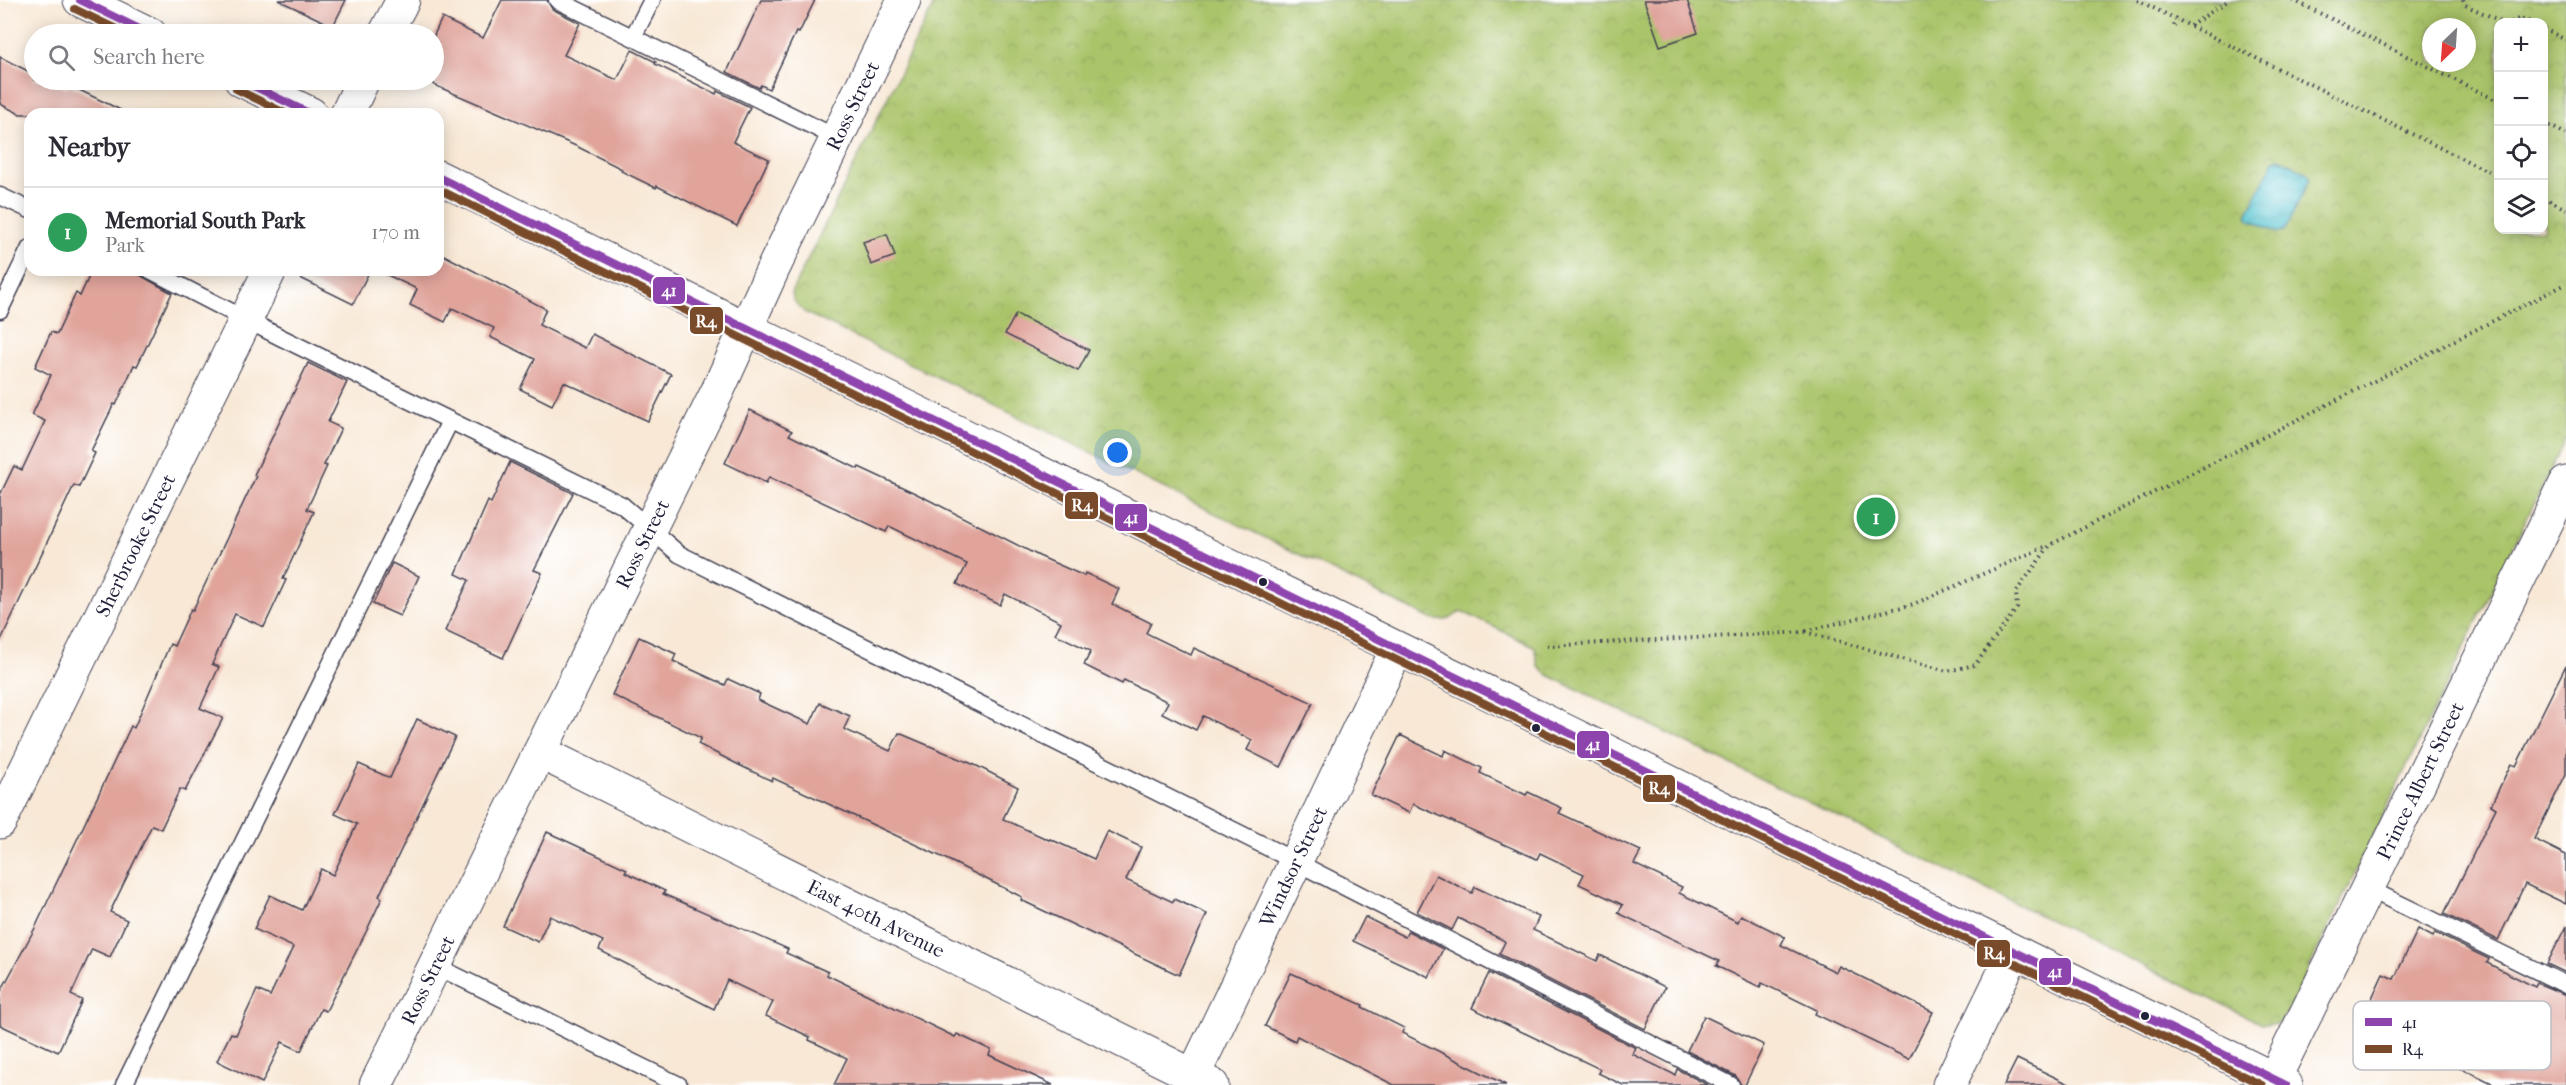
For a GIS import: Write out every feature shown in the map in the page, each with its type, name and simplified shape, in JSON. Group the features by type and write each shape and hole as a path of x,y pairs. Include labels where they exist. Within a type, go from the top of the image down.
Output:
{"street":[{"path":"80,0 129,24"},
{"path":"390,24 402,0"},
{"name":"Ross Street","path":"376,1085 650,530 904,0"},
{"path":"262,90 299,108"},
{"path":"350,108 358,90"},
{"path":"444,180 2280,1082"},
{"name":"Sherbrooke Street","path":"0,822 267,276"},
{"name":"Prince Albert Street","path":"2280,1082 2367,888 2566,483"},
{"name":"Windsor Street","path":"1198,1082 1295,862 1397,649"},
{"name":"East 40th Avenue","path":"540,752 1198,1082"},
{"path":"1949,1085 2014,952"}],"lane":[{"path":"557,0 837,138"},
{"path":"633,38 652,0"},
{"path":"0,196 24,207"},
{"path":"0,310 24,260"},
{"path":"162,276 280,338 622,505 679,554 1295,862 1731,1085"},
{"path":"124,1085 450,421"},
{"path":"2367,888 2566,985"},
{"path":"436,966 679,1085"}],"path":[{"path":"2137,0 2494,174"},
{"path":"2190,26 2229,0"},
{"path":"2293,0 2494,99"},
{"path":"2463,0 2465,5 2494,18"},
{"path":"2174,26 2176,20"},
{"path":"2548,31 2566,40"},
{"path":"2548,125 2566,134"},
{"path":"2548,200 2566,209"},
{"path":"1547,646 1805,632 1914,604 2050,545 2566,284"},
{"path":"1805,632 1947,671 1975,665 2017,608 2016,592 2050,545"}],"green space":[{"path":"936,0 2566,0 2566,438 2288,1011 2279,1024 2262,1024 1548,675 1538,666 1535,647 1461,611 1447,619 1431,619 804,312 793,300 792,291"}],"water":[{"path":"2279,158 2308,173 2310,179 2284,232 2278,233 2249,219 2247,215 2274,160"}],"building":[{"path":"278,0 346,0 334,24 329,24"},
{"path":"502,0 547,0 552,9 580,23 564,55 617,80 632,50 716,94 717,91 750,107 733,142 769,159 737,226 657,186 656,188 621,171 622,169 576,146 444,89 444,24 439,24 442,18 483,38"},
{"path":"761,0 815,0 799,33 796,32 769,89 761,85 759,88 727,72"},
{"path":"1644,0 1687,0 1698,33 1660,46"},
{"path":"0,57 24,69 24,90 79,90 117,108 24,108 24,114 20,114 0,104"},
{"path":"887,234 895,256 871,265 863,242"},
{"path":"444,255 546,309 539,325 585,348 592,334 671,374 648,421 564,382 552,405 520,389 535,359 490,337 494,328 452,308 445,322 410,305 417,289 390,276 444,276"},
{"path":"89,276 142,276 172,293 137,366 134,365 91,451 95,453 79,487 74,485 0,642 0,495 14,466 22,470 45,421 32,415 51,375 35,367 51,332 57,334 76,293 80,296"},
{"path":"296,276 367,276 353,304"},
{"path":"1016,314 1089,350 1078,371 1005,334"},
{"path":"308,363 347,382 328,422 341,428 307,509 314,512 264,627 235,614 212,664 219,667 200,708 223,718 185,791 180,789 161,829 152,825 110,912 127,920 110,957 92,949 71,995 82,1000 58,1052 0,1025 0,993 35,928 131,726 134,728 170,644 174,646 191,609 193,610"},
{"path":"750,410 792,431 789,435 858,469 859,467 917,494 1039,556 1084,576 1085,573 1119,589 1112,604 1151,623 1146,633 1191,655 1194,648 1313,703 1281,767 1247,750 1252,740 1203,716 1196,730 1162,713 1168,702 1124,680 1122,684 1084,665 1091,651 1055,634 1061,622 1005,594 1000,605 957,584 967,564 889,526 886,532 769,477 766,483 725,463"},
{"path":"510,462 573,493 534,570 542,573 503,658 445,631 469,580 456,574 488,501 491,503"},
{"path":"392,563 419,576 400,616 373,604"},
{"path":"639,637 676,654 673,661 725,685 728,679 760,694 758,700 810,724 820,703 850,716 844,729 890,751 899,733 977,766 1018,787 1003,819 1094,859 1107,831 1141,847 1126,880 1173,902 1174,899 1207,914 1179,975 1021,900 1022,897 942,857 773,778 772,781 739,765 698,744 701,738 612,695"},
{"path":"2566,665 2566,774 2534,839 2566,855 2566,904 2525,884 2498,940 2444,914 2496,808 2491,805 2511,764 2516,766"},
{"path":"417,719 455,737 379,896 382,898 366,932 326,1011 321,1009 301,1051 282,1042 262,1083 217,1061 231,1033 236,1035 257,990 270,996 293,947 254,929 270,895 302,910 321,869 333,875 357,824 335,814 359,764 390,778"},
{"path":"1400,735 1443,756 1445,750 1482,768 1480,773 1526,795 1528,792 1562,808 1559,813 1641,851 1634,864 1682,887 1679,893 1738,922 1741,915 1785,937 1781,945 1836,972 1839,966 1933,1012 1909,1059 1815,1014 1817,1010 1762,983 1760,987 1716,966 1719,961 1618,913 1623,905 1579,884 1584,874 1540,853 1537,859 1413,804 1409,813 1371,795"},
{"path":"547,832 627,869 625,872 665,891 663,894 788,949 786,953 828,972 827,975 955,1037 957,1034 991,1050 989,1055 1053,1085 834,1085 847,1058 766,1016 773,1002 727,980 714,1009 599,950 603,941 550,916 538,942 503,926"},
{"path":"1436,875 1472,893 1475,887 1539,917 1533,930 1597,961 1600,955 1665,987 1645,1029 1499,954 1505,942 1503,940 1458,918 1452,930 1417,912"},
{"path":"1365,917 1405,937 1408,931 1443,949 1429,977 1353,941"},
{"path":"2566,926 2566,973 2547,964"},
{"path":"2418,929 2433,937 2435,933 2489,959 2487,963 2535,987 2537,983 2566,995 2566,1085 2496,1085 2465,1070 2551,1070 2551,1001 2371,1001 2383,974 2394,979"},
{"path":"1291,973 1363,1005 1362,1007 1404,1028 1402,1033 1506,1085 1394,1085 1297,1036 1295,1041 1265,1026"},
{"path":"1489,973 1636,1048 1632,1054 1675,1075 1677,1069 1708,1085 1623,1085 1598,1073 1600,1069 1472,1008"},
{"path":"1704,1016 1764,1045 1745,1085 1741,1085 1736,1076 1687,1051"},
{"path":"2017,1059 2071,1085 2004,1085"}],"transit line":[{"name":"41","path":"80,0 129,24"},
{"name":"R4","path":"75,9 106,24"},
{"name":"R4","path":"238,90 275,108"},
{"name":"41","path":"262,90 299,108"},
{"name":"41","path":"444,180 2286,1085"},
{"name":"R4","path":"444,192 2262,1085"}],"place":[{"name":"Memorial South Park","path":"1876,517"}]}
